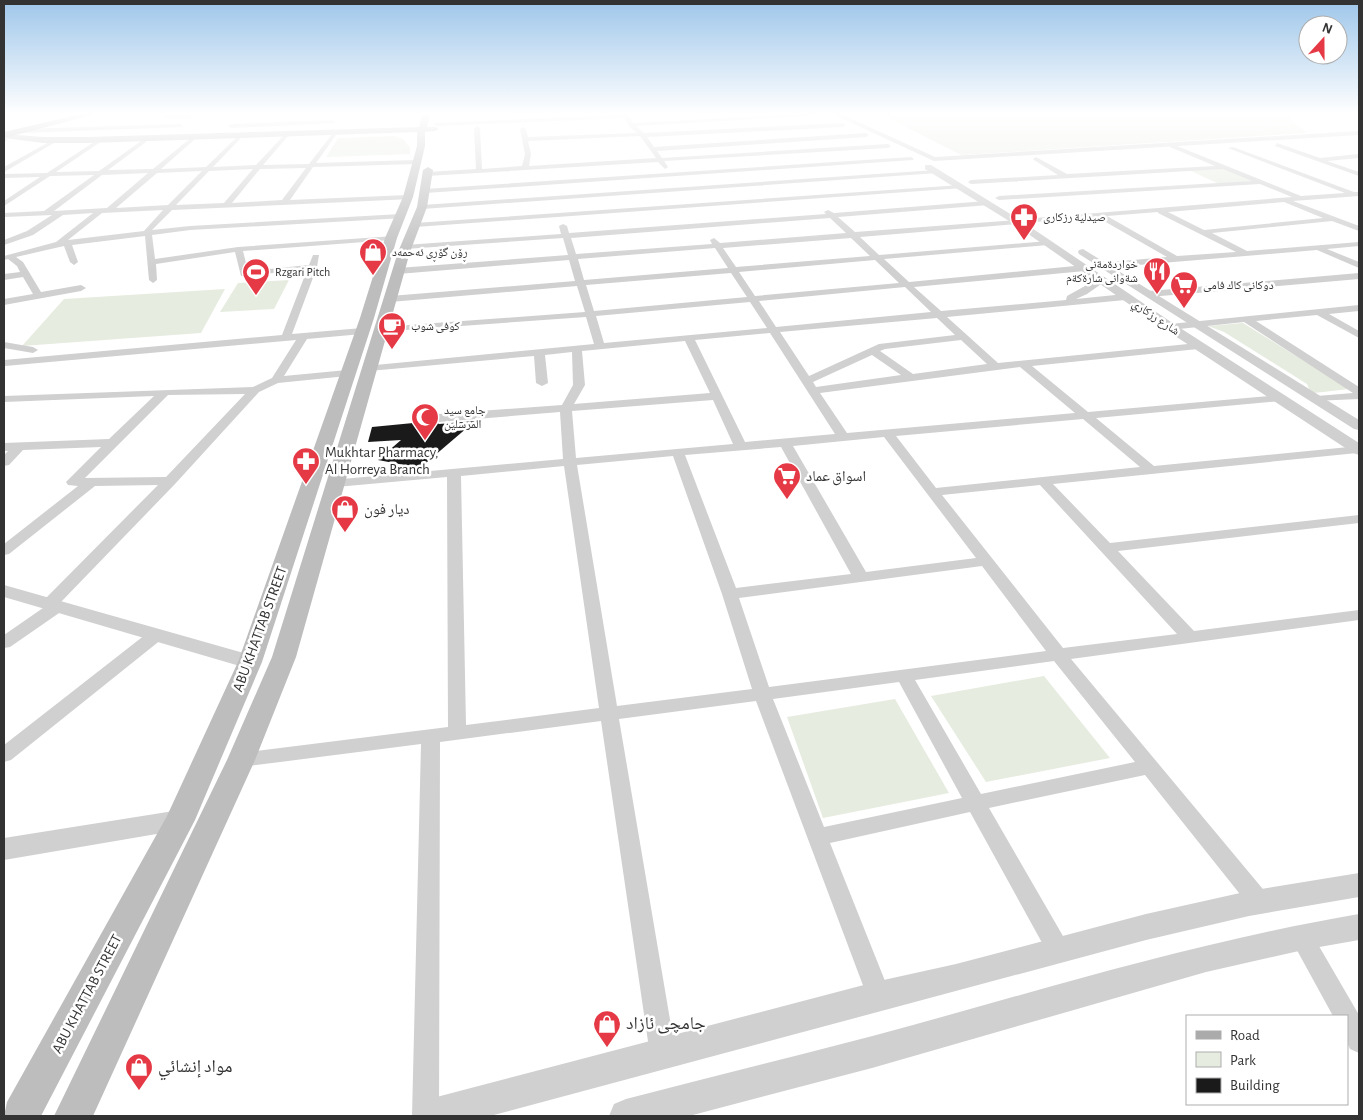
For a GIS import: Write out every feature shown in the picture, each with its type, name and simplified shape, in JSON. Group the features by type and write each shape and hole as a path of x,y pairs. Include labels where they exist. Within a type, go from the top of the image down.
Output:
{"main road":[{"name":"ABU KHATTAB STREET","path":"377,319 398,271 416,165"},
{"name":"ABU KHATTAB STREET","path":"21,1116 180,820 250,662 377,319 408,217 425,189 429,165"},
{"path":"408,217 425,189"},
{"name":"ABU KHATTAB STREET","path":"73,1116 241,760 284,656 336,483 358,371"}],"street":[{"path":"4,204 62,165"},
{"path":"46,213 111,165"},
{"path":"63,243 161,165"},
{"path":"153,280 148,230 167,208 211,165"},
{"path":"4,176 329,165"},
{"path":"478,165 478,171"},
{"path":"427,174 579,165"},
{"path":"664,165 719,246 844,438"},
{"path":"778,165 995,366"},
{"path":"425,189 550,183 814,165"},
{"path":"151,262 238,249 408,217 554,198 796,182 945,165"},
{"path":"961,167 967,165"},
{"path":"1046,165 1111,200"},
{"path":"1221,165 1302,199"},
{"path":"1276,165 1357,195"},
{"path":"1334,165 1358,174"},
{"path":"284,203 310,166"},
{"name":"شارع رزكاري","path":"938,166 966,185 986,203 1085,268 1170,328 1358,449"},
{"path":"226,206 258,167"},
{"path":"545,167 600,346"},
{"path":"4,215 284,203 566,236 813,198 1067,176 1225,167"},
{"path":"1182,170 1218,185"},
{"path":"1337,175 1358,174"},
{"path":"1307,177 1327,175"},
{"path":"999,198 1263,182"},
{"name":"شارع رزكاري","path":"966,185 999,198 1050,230"},
{"path":"1035,220 1357,195"},
{"path":"1342,196 1359,202"},
{"path":"1285,200 1359,229"},
{"path":"7,257 63,243 245,223 408,217 560,215 833,216 986,203"},
{"path":"1118,204 1132,212"},
{"path":"1160,210 1245,253"},
{"path":"4,243 30,233 60,212"},
{"path":"1098,215 1176,259"},
{"path":"1203,232 1334,219"},
{"path":"398,271 573,259 1017,222"},
{"path":"63,243 74,262"},
{"path":"4,364 303,337 377,319 580,284 1048,243"},
{"name":"شارع رزكاري","path":"1072,244 1359,426"},
{"path":"1102,264 1359,244"},
{"path":"1316,247 1359,265"},
{"path":"238,249 244,274 313,267"},
{"path":"7,257 20,264 39,296"},
{"path":"286,338 316,257"},
{"path":"377,319 590,314 1085,268"},
{"path":"4,277 25,274"},
{"path":"1149,294 1359,276"},
{"path":"1056,304 1084,292 1101,280"},
{"path":"4,302 81,288"},
{"path":"4,643 52,606 255,390 276,380 577,348 1125,296"},
{"path":"1170,328 1359,308"},
{"path":"1319,312 1359,335"},
{"path":"1247,320 1359,392"},
{"path":"276,380 303,337"},
{"path":"807,380 883,346 964,337"},
{"path":"690,338 740,447"},
{"path":"4,345 33,350 4,364"},
{"path":"814,391 909,376 1198,346"},
{"path":"577,348 579,385 566,408 570,463 663,1055"},
{"path":"873,351 909,376"},
{"path":"539,352 542,383"},
{"path":"1022,363 1151,470"},
{"path":"4,399 255,390"},
{"path":"165,392 73,482 170,481"},
{"path":"439,418 717,396"},
{"path":"1317,399 1359,396"},
{"path":"336,483 1281,398"},
{"path":"888,434 1058,654 1259,900"},
{"path":"4,447 112,443"},
{"path":"785,443 861,577"},
{"path":"4,462 20,446"},
{"path":"933,492 1358,449"},
{"path":"678,453 730,594 762,694 879,996"},
{"path":"454,473 457,732"},
{"path":"1043,481 1190,637"},
{"path":"4,551 91,482"},
{"path":"1106,548 1359,519"},
{"path":"730,594 986,561"},
{"path":"4,591 250,662"},
{"path":"241,760 762,694 1359,615"},
{"path":"4,755 156,636"},
{"path":"903,674 1059,951"},
{"path":"431,736 427,1116 663,1055 879,996 947,982 1182,918 1259,900 1359,885"},
{"path":"817,837 1150,766"},
{"path":"4,849 180,820"},
{"path":"626,1116 899,1045 1180,966 1301,936 1359,927"},
{"path":"1301,936 1345,1015"},
{"path":"1348,1021 1359,1040"}],"green space":[{"path":"1224,169 1253,181 1219,184 1189,170"},
{"name":"Rzgari Pitch","path":"289,280 274,309 220,312 238,283"},
{"path":"225,289 201,333 22,346 64,299"},
{"path":"1243,323 1349,389 1314,393 1307,384 1224,332 1208,326"},
{"path":"1044,676 1110,758 986,782 931,696"},
{"path":"895,699 949,793 823,818 787,717"}],"building":[{"name":"جامع سيد المرسلين","path":"434,421 439,424 475,421 420,468 378,460 401,440 368,442 372,427"}],"place":[{"name":"صيدلية رزكارى","path":"1024,241"},
{"name":"ڕۆن گۆڕی ئەحمەد","path":"373,276"},
{"name":"خواردةمةنى شةوانى شارةكةم","path":"1157,295"},
{"name":"Rzgari Pitch","path":"256,296"},
{"name":"دوكانى كاك فامى","path":"1184,309"},
{"name":"كوفى شوب","path":"392,350"},
{"name":"جامع سيد المرسلين","path":"425,441"},
{"name":"Mukhtar Pharmacy, Al Horreya Branch","path":"306,485"},
{"name":"اسواق عماد","path":"787,500"},
{"name":"ديار فون","path":"345,533"},
{"name":"جامچی ئازاد","path":"607,1048"},
{"name":"مواد إنشائي","path":"139,1091"}]}
